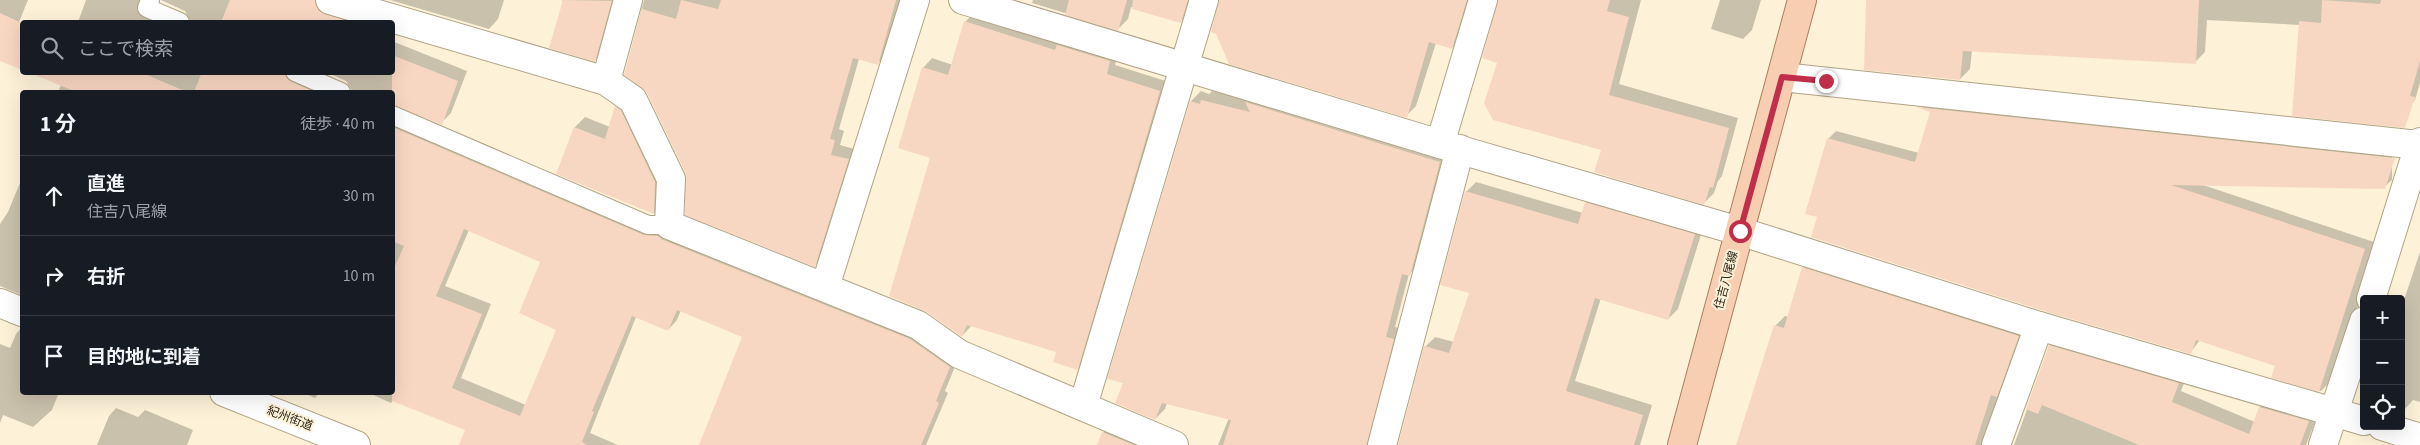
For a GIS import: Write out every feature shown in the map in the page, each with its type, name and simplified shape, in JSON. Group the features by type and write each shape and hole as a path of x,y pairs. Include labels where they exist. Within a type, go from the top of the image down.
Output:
{"main road":[{"name":"住吉八尾線","path":"1682,445 1802,0"}],"street":[{"path":"330,0 606,81 633,100 670,179 669,224 918,325 960,354 1174,445"},
{"path":"606,81 628,0"},
{"path":"825,286 915,0"},
{"path":"963,0 1184,68 1740,231 2039,326 2360,420"},
{"path":"1083,406 1204,0"},
{"path":"1382,445 1483,0"},
{"path":"1782,77 2420,144 2372,295"},
{"path":"0,304 20,311"},
{"path":"1996,445 2039,326"},
{"path":"2323,445 2360,334"},
{"name":"紀州街道","path":"230,395 312,437 356,445"},
{"path":"2395,430 2420,438"}],"lane":[{"path":"150,0 147,8 175,20"},
{"path":"302,75 336,90"},
{"path":"395,116 648,225 669,224"}],"building":[{"path":"230,0 315,0 319,11 345,20 222,20"},
{"path":"563,0 612,1 595,62 549,48"},
{"path":"681,0 718,9 721,0 896,0 878,65 853,58 830,139 835,140 831,155 849,159 815,267 685,215 685,172 647,93 624,75 642,9 676,19"},
{"path":"1069,0 1127,0 1118,31 1065,15"},
{"path":"1133,0 1188,0 1181,23 1132,9"},
{"path":"1219,0 1467,0 1452,49 1429,42 1407,118 1229,64 1216,34 1211,32"},
{"path":"1498,0 1610,0 1607,11 1629,17 1609,95 1729,128 1713,188 1710,187 1704,205 1594,172 1601,150 1493,120 1484,103 1497,63 1482,58"},
{"path":"1866,0 2199,0 2196,64 1963,51 1960,80 1864,70"},
{"path":"2322,0 2380,4 2381,0 2420,0 2420,61 2410,96 2415,97 2405,128 2292,116 2299,21 2321,23"},
{"path":"0,13 20,22 20,69 0,61"},
{"path":"964,21 1055,50 1057,45 1110,61 1107,74 1160,91 1078,370 1053,362 1056,352 967,325 962,337 927,312 889,296 930,158 898,148 922,67 948,75"},
{"path":"395,56 458,81 442,125 395,106 395,90 392,90 392,75 395,75"},
{"path":"35,75 147,75 182,90 71,90"},
{"path":"201,75 286,75 290,81 310,90 195,90"},
{"path":"1201,100 1250,112 1245,102 1440,162 1410,276 1402,274 1386,337 1394,339 1367,445 1223,445 1231,420 1162,403 1155,420 1115,403 1123,383 1107,379 1190,101 1200,104"},
{"path":"615,106 621,110 655,182 654,214 556,174 574,127 605,139"},
{"path":"1916,107 2395,158 2385,189 2171,185 2365,249 2319,392 2271,378 2275,366 2196,340 2191,354 2044,311 1811,237 1817,217 1805,214 1827,138 1915,162 1930,112"},
{"path":"395,128 644,235 658,236 663,240 910,339 950,367 936,401 939,403 921,445 699,445 742,337 677,310 668,331 632,316 592,411 594,412 582,442 587,445 459,445 465,430 392,401 392,395 395,395 395,266 404,246 395,242","holes":["464,229 540,262 519,313 556,330 520,416 452,388 482,314 436,296"]},
{"path":"1465,191 1578,224 1585,202 1695,234 1668,320 1595,298 1566,391 1643,415 1634,445 1398,445 1424,346 1449,353 1469,293 1440,285"},
{"path":"1802,267 2019,336 1997,397 1991,395 1975,445 1736,445 1774,325 1784,328"},
{"path":"2049,345 2179,383 2172,402 2249,434 2259,407 2309,421 2300,445 2139,445 2042,405 2038,414 2026,409"},
{"path":"1102,432 1134,445 1097,445"}],"route":[{"path":"1740,231 1782,77 1826,81"}]}
